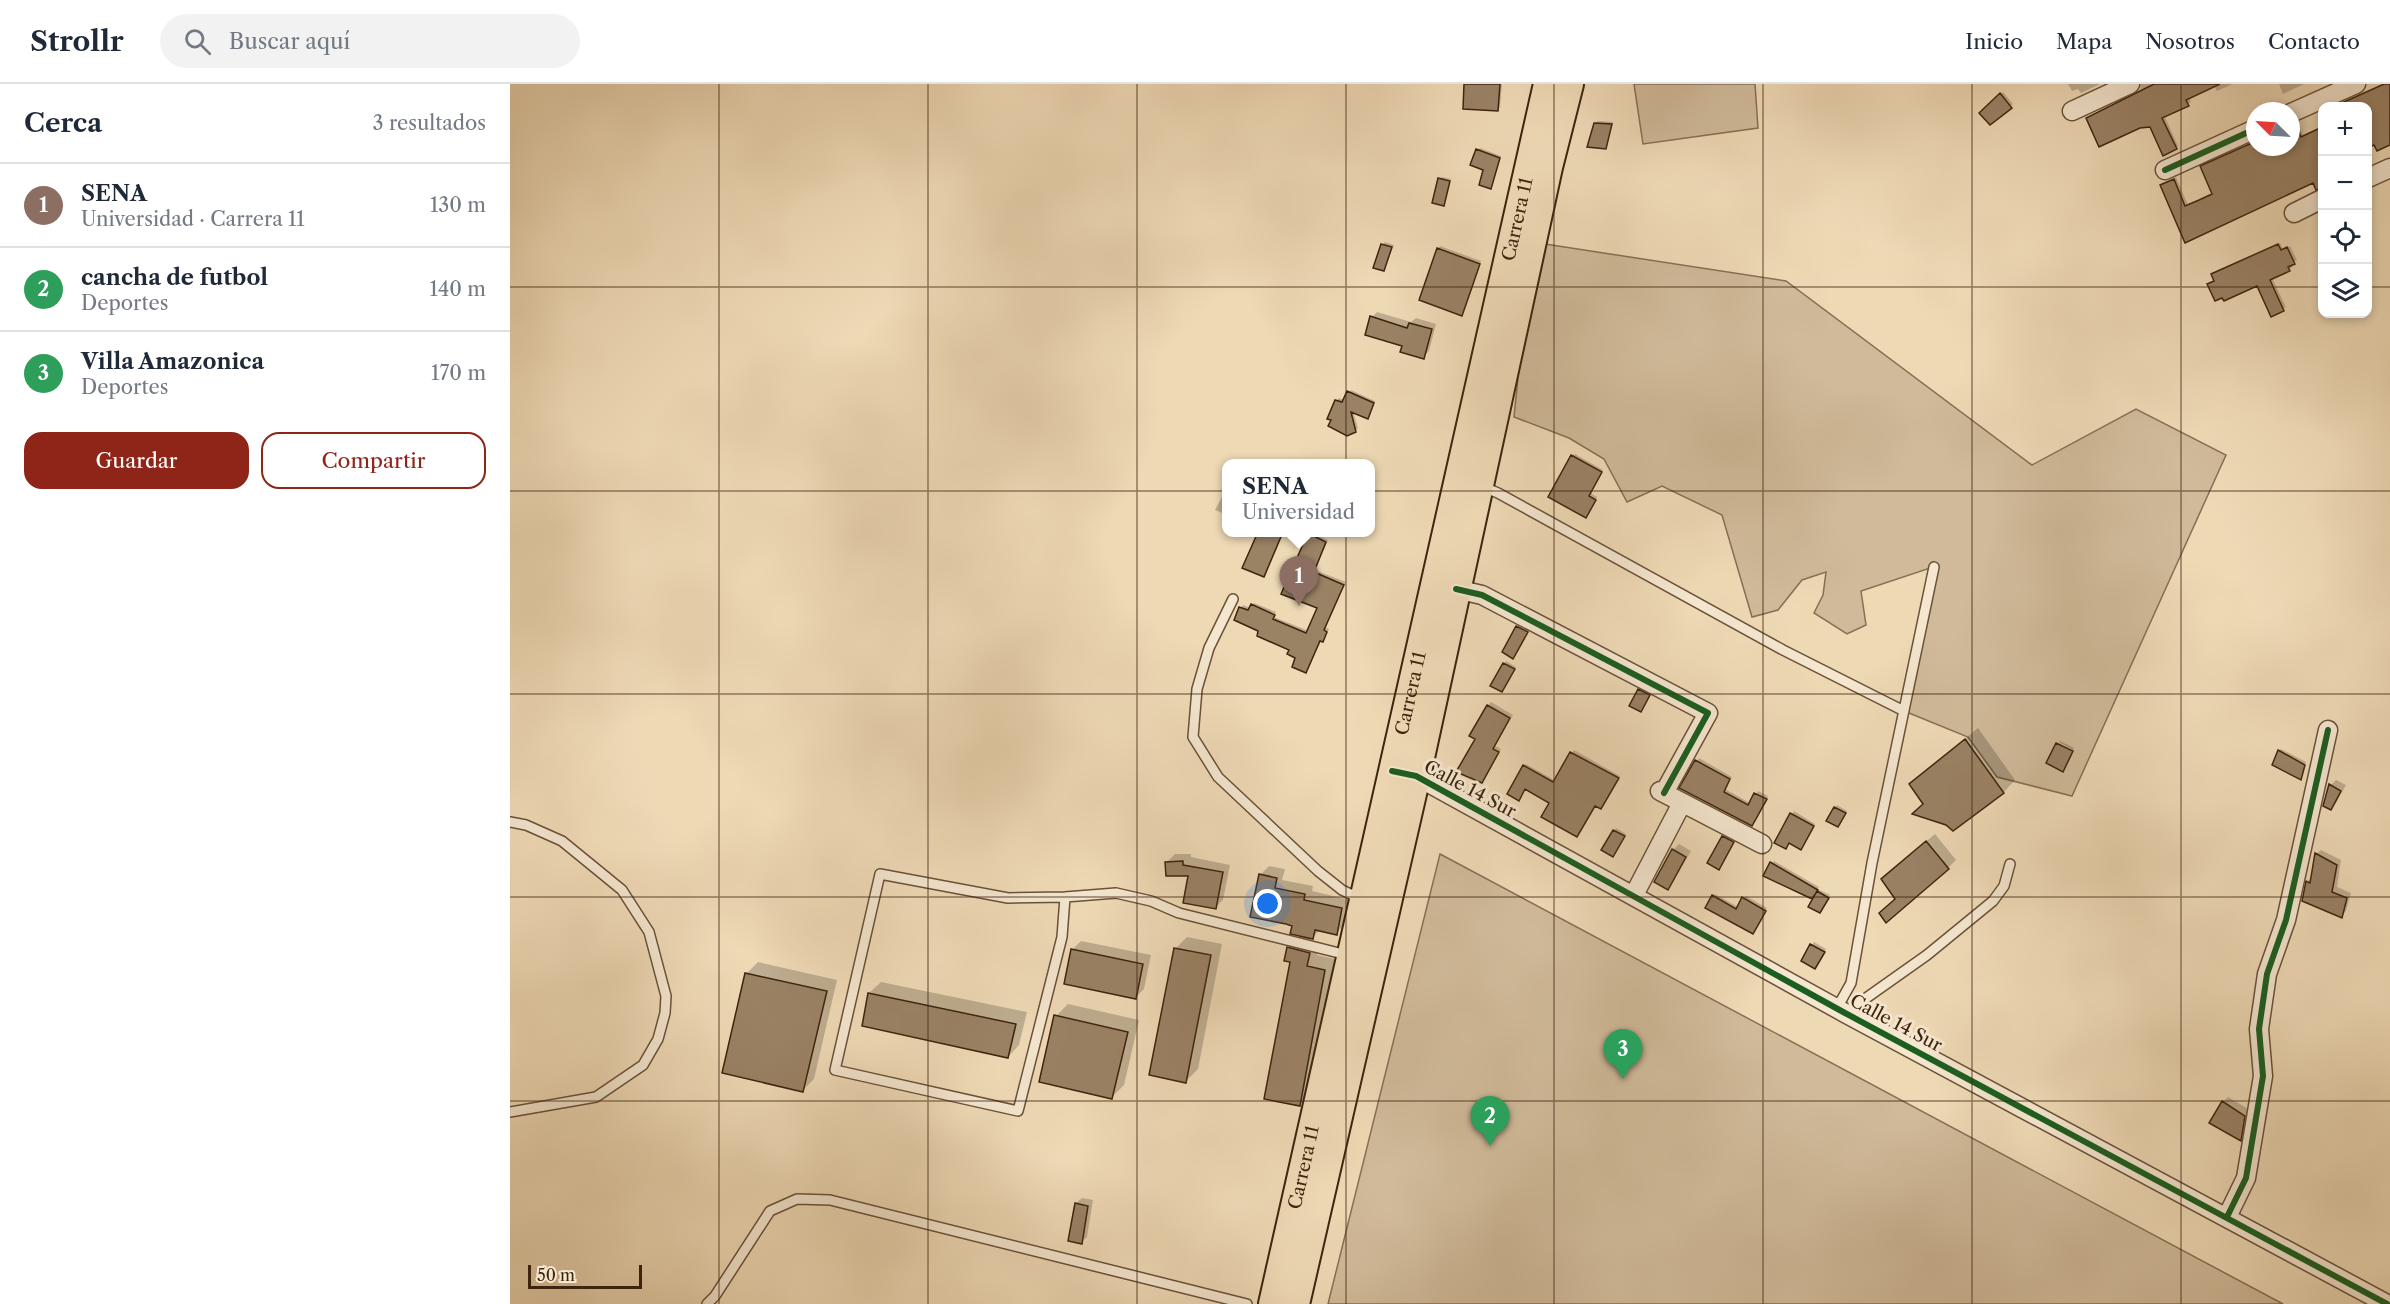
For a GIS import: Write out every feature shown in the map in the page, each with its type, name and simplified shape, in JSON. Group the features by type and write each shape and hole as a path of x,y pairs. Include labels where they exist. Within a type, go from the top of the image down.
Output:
{"main road":[{"name":"Carrera 11","path":"1296,1304 1375,902 1548,84"},
{"name":"Carrera 11","path":"1404,773 1456,589 1548,167 1569,84"},
{"name":"Carrera 11","path":"1273,1304 1351,956 1375,902"}],"street":[{"path":"2072,111 2130,84"},
{"path":"2300,109 2356,84"},
{"path":"2166,170 2246,133"},
{"path":"2372,176 2390,168"},
{"path":"2294,213 2318,201"},
{"path":"1456,589 1482,595 1708,713 1662,792 1761,844"},
{"path":"2227,1217 2246,1178 2263,1076 2259,1029 2267,974 2286,920 2328,730"},
{"name":"Calle 14 Sur","path":"1404,773 1634,895 1841,1010 2387,1304"},
{"path":"1634,895 1682,803"}],"lane":[{"path":"1479,485 1498,493 1784,650 1904,711"},
{"path":"1841,1010 1851,983 1934,567"},
{"path":"1233,599 1206,658 1197,689 1193,737 1218,777 1318,871 1342,890 1375,902"},
{"path":"510,822 526,825 562,841 622,890 649,932 666,996 665,1013 658,1040 643,1065 597,1097 510,1112"},
{"path":"1841,1010 1927,955 1993,901 2004,886 2010,864"},
{"path":"1065,897 1062,937 1018,1111 835,1070 880,874 1008,898 1116,893 1151,901 1179,913 1351,956"},
{"path":"707,1304 715,1296 770,1211 797,1199 830,1200 1247,1304"}],"shaded area":[{"path":"1634,84 1755,84 1758,128 1643,144"},
{"path":"1532,242 1786,281 2032,465 2136,409 2226,455 2072,796 1997,777 1968,737 1904,711 1933,567 1861,591 1866,625 1847,634 1814,613 1823,595 1826,572 1802,580 1778,610 1752,617 1722,515 1662,486 1627,502 1604,459 1569,438 1514,417"},
{"path":"1440,854 2283,1304 1328,1304"}],"building":[{"path":"1464,84 1500,84 1498,111 1463,109"},
{"path":"2154,84 2220,84 2186,100 2189,106 2162,118 2177,149 2163,156 2150,127 2140,128 2099,147 2086,118"},
{"path":"2384,84 2390,84 2390,145 2377,151 2374,145 2372,146 2372,102 2344,102"},
{"path":"2000,93 2012,108 1990,125 1979,113"},
{"path":"1594,123 1612,124 1606,149 1587,147"},
{"path":"2318,129 2318,189 2316,190 2313,183 2185,243 2160,185 2174,179 2185,206 2212,194 2200,166 2246,146 2246,156 2300,156 2300,135 2301,137"},
{"path":"1476,149 1500,158 1491,189 1479,185 1483,170 1470,165"},
{"path":"1438,178 1450,181 1444,206 1432,203"},
{"path":"1381,244 1392,247 1384,271 1373,268"},
{"path":"2278,244 2281,250 2287,247 2295,264 2288,267 2290,271 2270,280 2284,311 2271,317 2257,286 2224,301 2222,298 2215,301 2207,284 2214,281 2211,274"},
{"path":"1437,248 1480,264 1462,316 1419,300"},
{"path":"1370,316 1407,328 1409,323 1432,329 1424,359 1400,352 1402,346 1365,335"},
{"path":"1347,391 1374,403 1368,419 1351,412 1356,432 1347,436 1328,426 1331,420 1327,419 1335,400 1342,402"},
{"path":"1571,455 1602,472 1589,496 1596,500 1586,518 1548,497"},
{"path":"1256,537 1281,537 1264,577 1242,568"},
{"path":"1306,537 1316,537 1326,542 1314,572 1344,585 1324,630 1327,632 1323,642 1320,641 1306,673 1292,667 1295,658 1287,654 1289,650 1257,636 1258,631 1234,620 1239,607 1248,610 1251,604 1275,615 1273,619 1306,633 1317,608 1281,594"},
{"path":"1516,626 1528,632 1513,659 1502,652"},
{"path":"1503,663 1515,669 1502,692 1490,686"},
{"path":"1638,689 1650,695 1641,712 1629,706"},
{"path":"1487,705 1510,718 1493,749 1499,752 1482,783 1456,772 1475,739 1469,736"},
{"path":"1965,739 2004,793 1953,831 1946,825 1912,814 1923,804 1909,784"},
{"path":"2056,743 2073,751 2063,772 2046,763"},
{"path":"2278,750 2305,765 2301,780 2272,765"},
{"path":"1570,752 1619,778 1601,809 1595,806 1577,837 1541,817 1549,803 1525,789 1519,801 1507,794 1523,765 1553,782"},
{"path":"1695,760 1730,779 1724,792 1748,805 1754,793 1767,799 1752,826 1679,788"},
{"path":"2329,784 2341,791 2331,810 2323,806"},
{"path":"1834,807 1846,813 1838,827 1826,821"},
{"path":"1790,813 1814,826 1801,850 1789,843 1786,849 1774,843"},
{"path":"1613,830 1625,836 1613,857 1601,850"},
{"path":"1722,836 1734,842 1719,870 1707,863"},
{"path":"1926,841 1949,869 1886,923 1879,913 1895,899 1881,879"},
{"path":"1672,849 1686,857 1668,890 1654,882"},
{"path":"2315,853 2337,865 2332,892 2347,898 2342,918 2302,901 2306,881 2310,883"},
{"path":"1183,861 1183,865 1223,872 1216,909 1183,903 1188,876 1166,876 1165,862"},
{"path":"1770,862 1818,890 1812,899 1763,876"},
{"path":"1259,874 1277,878 1275,888 1305,894 1304,900 1342,908 1337,935 1315,930 1313,939 1290,934 1292,926 1250,917"},
{"path":"1817,891 1829,898 1820,913 1808,907"},
{"path":"1712,895 1736,909 1742,897 1766,911 1753,934 1705,908"},
{"path":"1810,944 1825,952 1815,969 1801,961"},
{"path":"1287,947 1310,953 1307,966 1325,970 1300,1106 1264,1099 1290,962 1284,961"},
{"path":"1174,948 1211,955 1186,1083 1149,1075"},
{"path":"1071,949 1143,964 1136,999 1064,984"},
{"path":"745,973 827,991 803,1092 722,1073"},
{"path":"868,993 1016,1024 1008,1058 862,1026"},
{"path":"1054,1015 1128,1032 1112,1099 1039,1082"},
{"path":"2222,1101 2245,1116 2241,1141 2209,1123"},
{"path":"1075,1203 1088,1206 1082,1244 1068,1241"}],"cycle path":[{"path":"2165,170 2246,133"},
{"path":"1456,589 1482,595 1708,713 1664,793"},
{"path":"2227,1217 2246,1178 2263,1076 2259,1029 2267,974 2286,920 2328,730"},
{"path":"1392,771 1416,776 1845,1013 2387,1304"}],"place":[{"name":"SENA","path":"1299,606"},
{"name":"Villa Amazonica","path":"1623,1079"},
{"name":"cancha de futbol","path":"1490,1146"}]}
